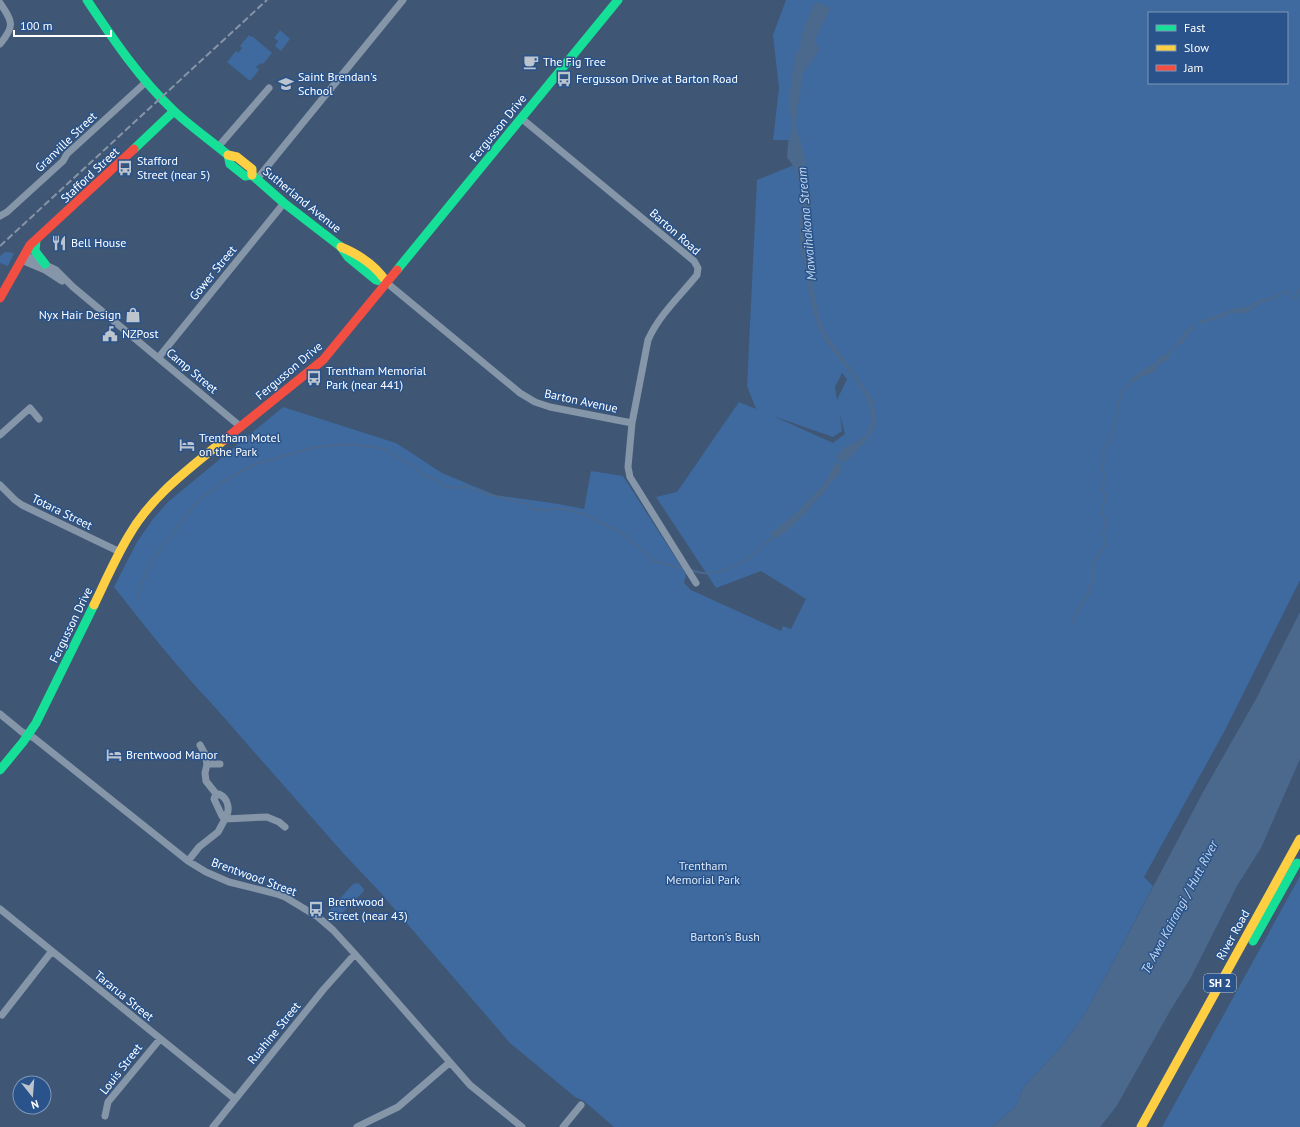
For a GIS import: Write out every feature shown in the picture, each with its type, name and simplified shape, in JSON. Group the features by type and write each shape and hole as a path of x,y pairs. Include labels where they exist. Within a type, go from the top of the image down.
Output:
{"main road":[{"name":"Sutherland Avenue","path":"87,0 110,35 146,82 174,111 228,155 230,164 245,176 254,177 284,203 341,247 348,257 376,280 387,283"},
{"name":"Fergusson Drive","path":"0,770 28,736 40,716 120,552 140,519 154,501 172,483 323,360 618,0"},
{"name":"Stafford Street","path":"0,298 8,287 24,257 36,240 174,111"},
{"path":"36,240 34,248 35,252 45,264"},
{"name":"River Road","path":"1141,1127 1300,839"},
{"name":"River Road","path":"1150,1127 1300,858"}],"street":[{"path":"254,177 403,0"},
{"path":"0,3 7,14 11,26 10,30 0,44"},
{"name":"Granville Street","path":"0,216 7,212 63,161 67,154 146,82"},
{"path":"218,147 269,88"},
{"name":"Barton Road","path":"521,118 694,261 698,268 697,275 660,319 648,340 632,423"},
{"name":"Gower Street","path":"159,357 284,203"},
{"name":"Camp Street","path":"73,287 45,270 26,262 24,257 29,257 56,270 73,287 159,357 241,427"},
{"name":"Barton Avenue","path":"387,283 520,392 535,402 550,407 632,423 628,467 630,477 696,583"},
{"path":"0,435 30,408 39,419"},
{"name":"Totara Street","path":"0,485 22,505 120,552"},
{"name":"Brentwood Street","path":"0,714 28,736 36,739 188,861 218,878 277,894 293,901 318,917 354,954 470,1085 522,1127"},
{"path":"200,746 205,754 207,764 205,773 206,780 217,795 214,799 225,819"},
{"path":"207,764 220,764"},
{"path":"225,819 267,817 279,822 285,827"},
{"path":"188,861 199,847 218,832 225,819"},
{"name":"Tararua Street","path":"0,908 235,1099"},
{"path":"2,1015 52,951"},
{"name":"Ruahine Street","path":"213,1127 354,954"},
{"name":"Louis Street","path":"105,1116 108,1102 160,1039"},
{"path":"356,1127 398,1107 450,1063"},
{"path":"563,1127 581,1105"}],"green space":[{"path":"786,0 1300,0 1300,580 1224,732 1144,877 1153,886 1083,1017 1060,1048 1023,1088 1016,1106 992,1127 614,1127 584,1101 575,1097 510,1043 379,891 343,853 187,677 114,587 137,542 153,519 168,502 283,407 396,443 442,473 495,495 584,509 591,471 623,476 686,574 684,583 691,590 781,631 783,626 791,629 806,599 761,571 716,588 656,497 677,492 739,402 756,409 747,386 757,180 794,165 788,140 773,140 779,88 773,35","holes":["842,373 847,379 837,400 835,387","840,414 845,434 833,443 773,416 833,437 842,431"]},
{"path":"280,30 290,39 281,51 275,46 278,41 274,38"},
{"path":"249,35 272,53 263,64 261,63 256,67 259,70 250,81 227,62 236,51 238,53 242,48 240,46"},
{"path":"5,252 14,253 8,266 0,263 0,256"},
{"path":"1300,876 1300,1127 1162,1127"},
{"path":"358,883 364,891 334,921 326,914 353,884"}],"water":[{"path":"815,2 831,8 815,39 819,51 803,73 796,121 796,127 805,157 805,174 811,194 812,206 810,250 813,285 819,317 824,331 873,400 876,419 874,429 864,443 844,463 837,459 840,453 844,448 862,438 870,427 871,417 869,406 859,385 822,335 815,319 800,246 800,188 794,167 787,158 788,143 793,131 790,113 790,91 795,56 800,47 805,24"},
{"path":"1270,297 1271,300 1260,303 1247,313 1230,313 1226,316 1200,324 1199,321 1234,308 1248,307 1256,301"},
{"path":"1195,324 1196,326 1187,335 1182,344 1179,344 1170,353 1170,357 1167,360 1158,365 1156,370 1151,374 1144,375 1132,383 1130,380 1133,377 1149,366 1153,365 1161,356 1165,355 1177,343 1186,330"},
{"path":"835,462 842,466 839,476 832,481 823,494 814,502 806,513 788,530 775,539 770,534 796,513 823,485 827,480"},
{"name":"Te Awa Kairangi / Hutt River","path":"1300,612 1300,759 1261,848 1237,886 1190,979 1170,1011 1116,1107 1100,1127 992,1127 1016,1106 1023,1088 1060,1048 1083,1017 1203,792 1256,699"}],"waterway":[{"name":"Mawaihakona Stream","path":"791,137 792,125"},
{"path":"1270,299 1287,291 1294,298 1300,289"},
{"path":"1072,623 1090,591 1093,580 1093,567 1105,545 1103,533 1107,524 1102,514 1105,496 1103,491 1103,451 1108,444 1114,426 1121,393 1133,380"},
{"name":"Mawaihakona Stream","path":"138,598 140,586 152,560 197,502 222,482 255,464 315,447 350,444 385,449 413,466 423,475 438,481 445,487 461,488 466,486 487,494 527,504 532,509 548,510 560,508 587,515 597,522 615,529 627,537 654,561 685,569"},
{"name":"Mawaihakona Stream","path":"691,570 702,573 713,573 733,567 760,549 775,535"}],"railway":[{"path":"0,246 267,0"}],"traffic: fast":[{"path":"87,0 138,72 180,117 228,155 230,164 245,176 252,175 284,203 341,247 348,257 376,280 387,283"},
{"path":"397,270 618,0"},
{"path":"134,149 174,111"},
{"path":"36,240 35,251 45,264"},
{"path":"0,770 23,742 36,723 94,605"},
{"path":"1253,941 1297,863"}],"traffic: slow":[{"path":"228,155 237,157 252,169 252,175"},
{"path":"341,247 355,253 367,261 378,271 387,283"},
{"path":"94,605 123,545 137,522 159,496 224,440"},
{"path":"1141,1127 1300,839"}],"traffic: jam":[{"path":"0,298 30,245 134,149"},
{"path":"224,440 323,360 397,270"}],"place":[{"name":"The Fig Tree","path":"531,62"},
{"name":"Fergusson Drive at Barton Road","path":"564,79"},
{"name":"Saint Brendan's School","path":"286,84"},
{"name":"Stafford Street (near 5)","path":"125,168"},
{"name":"Bell House","path":"59,243"},
{"name":"Nyx Hair Design","path":"133,315"},
{"name":"NZPost","path":"110,334"},
{"name":"Trentham Memorial Park (near 441)","path":"314,378"},
{"name":"Trentham Motel on the Park","path":"187,445"},
{"name":"Brentwood Manor","path":"114,755"},
{"name":"Brentwood Street (near 43)","path":"316,909"}],"park label":[{"name":"Trentham Memorial Park","path":"703,873"},
{"name":"Barton's Bush","path":"725,937"}]}
